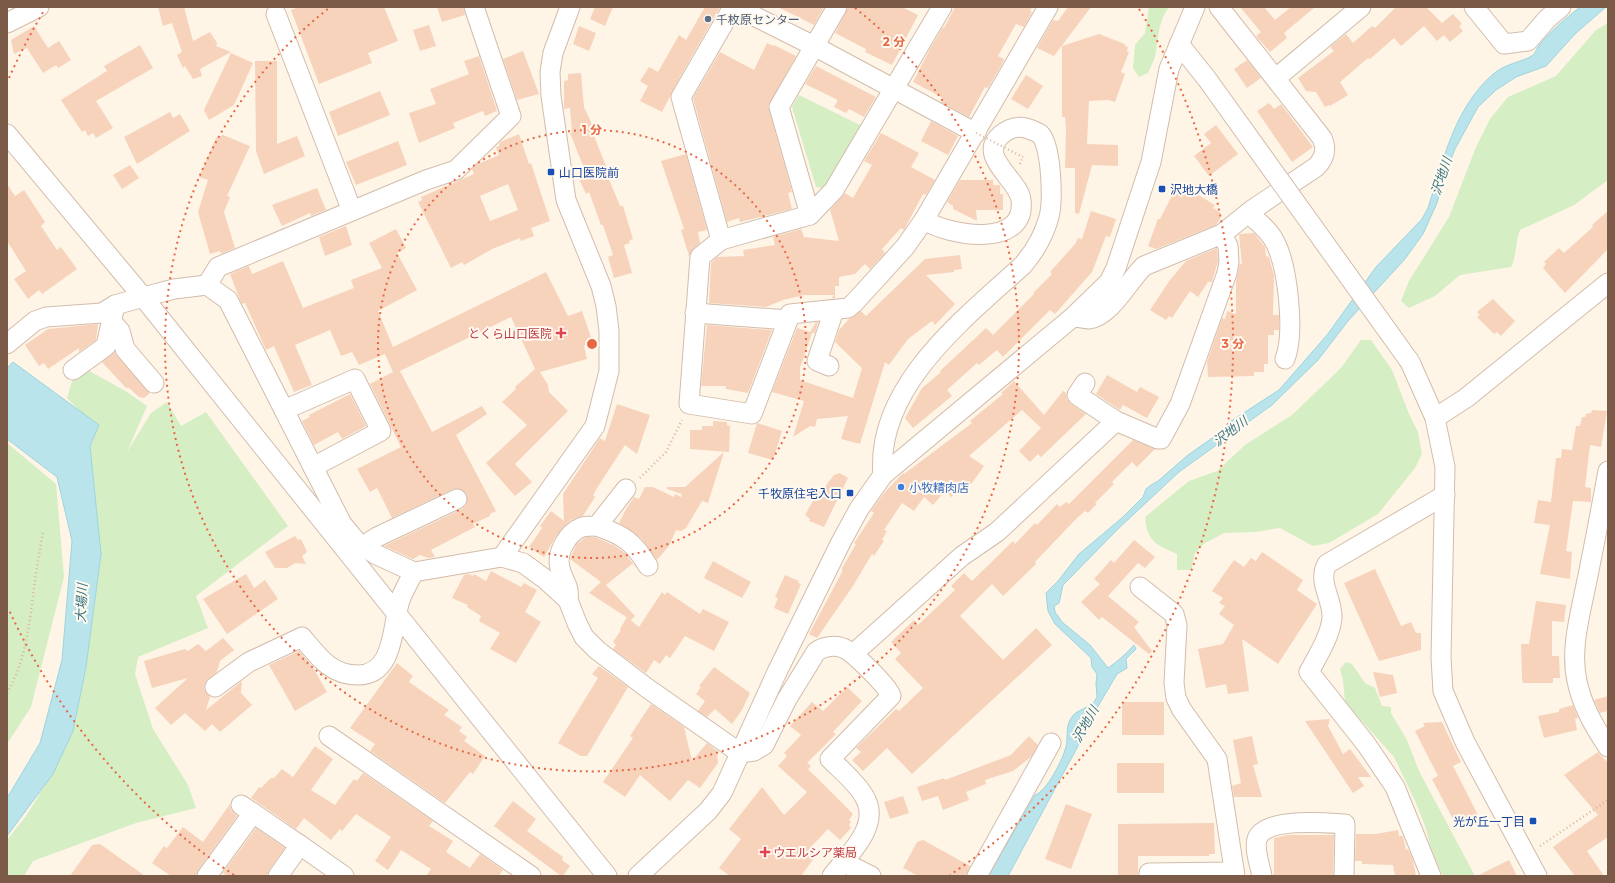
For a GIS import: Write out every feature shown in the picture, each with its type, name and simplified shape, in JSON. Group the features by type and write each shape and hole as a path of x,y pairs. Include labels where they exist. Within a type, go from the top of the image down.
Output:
{"street":[{"path":"7,23 39,7"},
{"path":"207,285 218,267 426,180 456,170 511,116 474,7"},
{"path":"502,557 595,426 609,371 609,331 606,306 601,286 566,200 550,96 550,72 553,54 570,7"},
{"path":"721,240 681,97 733,7"},
{"path":"736,7 814,46 976,133"},
{"path":"810,215 779,107 837,7"},
{"path":"942,7 895,89 834,190 810,215 721,240 700,257 689,404 752,414 790,314 848,308 854,304 905,247 924,220 1048,7"},
{"path":"638,876 708,811 722,793 777,672 841,542 859,509 883,475 1073,316 1109,282 1116,268 1151,162 1169,69 1178,44 1195,7"},
{"path":"1073,316 1089,319 1100,314 1116,301 1144,266 1222,234 1248,213 1316,167 1324,158 1325,145 1322,138 1219,7"},
{"path":"1276,78 1361,7"},
{"path":"1474,7 1504,44 1528,41 1547,19 1561,7"},
{"path":"276,14 352,211"},
{"path":"1178,44 1206,79 1410,362 1436,418 1445,467 1441,658 1443,691 1465,742 1537,876"},
{"path":"883,475 881,458 883,439 899,403 915,375 941,340 1023,265 1035,250 1042,237 1049,217 1052,194 1048,158 1044,142 1040,134 1016,127 1006,130 999,136 994,146 995,161 1018,189 1021,199 1021,213 1016,222 1008,229 982,235 968,234 956,232 931,224 924,220"},
{"path":"7,134 143,297 606,876"},
{"path":"1248,213 1270,234 1279,254 1289,306 1288,347 1285,359"},
{"path":"1085,383 1077,395 1116,421 1158,439 1161,438 1180,404 1227,273 1229,262 1228,246 1222,234"},
{"path":"1436,418 1466,398 1608,283"},
{"path":"7,344 35,321 46,317 102,313 114,314 143,297 174,289 207,285 228,300 342,524 348,533 375,554 414,572 502,557 522,563 545,579 568,600"},
{"path":"829,366 817,361 834,310"},
{"path":"695,313 788,320"},
{"path":"73,370 106,346 114,314"},
{"path":"114,314 126,349 154,384"},
{"path":"284,410 355,379 381,431 313,467"},
{"path":"853,654 962,556 997,532 1116,421"},
{"path":"1608,471 1578,624 1575,654 1577,680 1584,704 1594,726 1608,747"},
{"path":"598,526 626,489"},
{"path":"1431,876 1395,787 1366,744 1309,672 1329,633 1332,616 1323,578 1323,570 1327,564 1445,495"},
{"path":"363,546 457,499"},
{"path":"648,566 636,547 623,537 598,526 582,527 568,539 560,550 558,558 559,566 568,586 568,600 577,623 584,637 596,650 647,688 740,753 754,751 764,745 791,694 812,658 821,647 842,647 853,654 890,692 891,696 830,759 863,794 870,815 866,830 837,869 870,876"},
{"path":"214,687 249,662 302,637 324,664 342,672 367,675 379,667 386,655 391,644 400,600 414,572"},
{"path":"1140,587 1174,614 1177,625 1174,683 1176,698 1182,710 1218,759 1235,874 1149,873 1149,876"},
{"path":"329,736 531,876"},
{"path":"977,876 1051,743"},
{"path":"207,876 247,809 344,876"},
{"path":"1262,876 1256,844 1260,835 1276,826 1290,822 1345,824 1344,876"},
{"path":"278,876 300,845"}],"path":[{"path":"976,133 1023,158"},
{"path":"1012,155 1017,148"},
{"path":"626,489 649,470 666,452 689,404"},
{"path":"7,693 13,683 22,659 28,634 43,531"},
{"path":"1526,855 1608,800"}],"green space":[{"path":"1149,7 1169,7 1161,23 1153,62 1148,73 1139,77 1133,68 1135,45 1145,33"},
{"path":"1608,23 1608,180 1574,205 1520,230 1511,267 1460,275 1435,296 1409,308 1401,301 1409,281 1449,217 1476,147 1490,119 1508,97 1556,76 1596,30"},
{"path":"799,95 862,126 827,185 823,188 816,187 792,107"},
{"path":"1361,340 1371,340 1392,370 1409,414 1418,432 1422,454 1415,468 1378,514 1329,543 1313,546 1280,528 1255,532 1224,533 1205,543 1195,553 1191,570 1177,570 1177,554 1158,545 1150,537 1145,517 1189,481 1217,471 1245,445 1292,415 1341,368"},
{"path":"84,368 127,392 147,406 127,452 151,413 167,402 181,426 206,412 288,526 196,596 208,628 138,657 135,674 153,729 188,785 196,808 136,823 33,861 24,876 7,876 7,840 26,816 54,771 73,731 86,667 101,554 90,446 97,429 67,398 73,378"},
{"path":"7,443 56,484 64,577 31,707 7,744"},
{"path":"1346,662 1352,664 1365,683 1375,688 1382,706 1391,707 1391,713 1407,740 1419,771 1475,876 1443,876 1431,848 1425,826 1416,803 1394,757 1345,702 1343,680 1340,669"}],"water":[{"name":"沢地川","path":"1580,7 1606,7 1576,33 1546,66 1516,77 1496,90 1478,107 1455,149 1446,171 1437,203 1423,234 1405,259 1348,321 1318,360 1272,405 1179,472 1119,528 1063,585 1059,603 1054,606 1055,612 1062,622 1090,645 1108,668 1134,645 1136,649 1126,659 1127,668 1117,674 1090,720 1085,733 1008,876 988,876 1035,795 1039,793 1049,782 1057,768 1066,746 1070,720 1076,713 1092,704 1097,697 1097,674 1092,667 1091,658 1055,624 1048,611 1046,593 1058,581 1079,554 1123,517 1143,497 1146,489 1158,481 1188,455 1215,436 1228,423 1279,390 1327,335 1376,267 1422,219 1428,208 1451,137 1468,104 1479,89 1497,71 1533,55 1549,34"},
{"name":"大場川","path":"13,362 99,425 90,446 101,554 86,667 73,731 53,774 7,836 7,798 40,743 62,660 72,541 57,477 7,439 7,368"}],"building":[{"path":"158,7 184,7 193,41 210,32 217,43 216,46 231,52 200,69 202,76 193,79 185,66 183,68 177,55 182,52 172,23 163,26"},
{"path":"299,7 384,7 398,41 368,53 372,63 319,84 291,10"},
{"path":"437,7 463,7 465,15 442,22"},
{"path":"595,7 613,7 605,26 590,19"},
{"path":"705,7 720,7 681,75 662,112 640,101 648,86 640,81 649,67 658,72 679,35 686,40"},
{"path":"778,7 824,7 814,25"},
{"path":"848,7 902,7 918,15 892,65 865,52 866,49 835,33"},
{"path":"955,7 1032,7 1030,11 1032,12 1024,27 1016,24 998,56 1004,59 1002,64 988,88 985,87 969,117 941,102 943,98 913,82 930,49 943,27 944,28"},
{"path":"1068,7 1091,7 1054,56 1037,48 1053,20 1058,21"},
{"path":"1240,7 1264,7 1275,20 1291,7 1315,7 1284,33 1287,38 1270,52 1256,36 1261,32"},
{"path":"1396,7 1426,7 1442,23 1453,14 1462,24 1459,26 1463,31 1450,42 1444,35 1437,41 1424,26 1401,46 1394,38 1340,82 1348,95 1330,106 1325,107 1316,92 1306,91 1298,78 1334,51 1330,47 1346,34 1353,43 1372,26 1375,28"},
{"path":"429,25 436,46 420,51 413,30"},
{"path":"34,26 48,48 59,41 71,60 58,68 56,65 43,73 27,48 14,54 11,40"},
{"path":"579,26 596,33 589,51 573,44"},
{"path":"1099,34 1125,44 1125,46 1128,47 1127,51 1129,52 1121,72 1125,74 1115,102 1108,100 1089,101 1087,144 1118,145 1118,166 1092,165 1079,214 1075,213 1075,168 1065,168 1066,129 1065,117 1062,117 1062,46"},
{"path":"767,43 796,56 768,106 792,192 788,193 792,209 740,222 739,218 727,222 693,98 720,52 754,70"},
{"path":"140,45 153,68 96,101 113,128 96,138 93,133 88,136 85,130 82,132 61,100 107,71 104,66"},
{"path":"523,51 539,94 517,100 503,59"},
{"path":"231,53 253,63 234,105 209,120 204,110"},
{"path":"479,56 497,111 485,116 483,111 453,123 455,128 419,143 409,113 436,104 430,89 469,74 464,61"},
{"path":"1247,60 1261,78 1247,88 1234,69"},
{"path":"255,61 277,61 277,144 297,136 305,156 264,174 256,151"},
{"path":"816,66 876,97 864,117 849,109 846,113 834,107 838,100 805,84"},
{"path":"581,73 584,107 597,135 594,136 608,171 606,172 620,206 623,206 633,239 629,241 630,243 624,245 632,273 614,278 608,257 613,255 603,225 601,225 589,192 586,194 579,179 583,177 582,174 586,173 570,133 572,133 570,108 564,109 564,81 568,80 568,74"},
{"path":"1026,75 1043,86 1028,109 1011,99"},
{"path":"380,91 390,115 338,136 329,112"},
{"path":"1269,103 1274,109 1281,104 1313,147 1292,162 1257,111"},
{"path":"170,112 173,118 180,114 190,131 137,164 124,137"},
{"path":"931,121 958,136 948,155 921,141"},
{"path":"1216,125 1238,154 1209,176 1194,156 1211,143 1204,134"},
{"path":"881,133 919,153 911,167 935,180 926,195 923,194 904,230 901,228 882,249 885,253 870,269 865,264 855,274 839,277 839,286 835,286 835,298 831,299 834,295 804,295 783,300 766,307 709,303 711,263 717,257 744,256 743,250 775,245 773,237 801,229 804,237 839,241 830,210 845,193 853,198 872,165 864,161"},
{"path":"519,134 529,164 531,163 550,221 531,228 534,236 521,241 520,238 492,249 464,265 462,262 451,268 418,202 422,200 421,197 474,174 472,169 478,164 499,155 496,147 499,146 500,142","holes":["508,184 518,210 490,221 480,196"]},
{"path":"223,135 250,146 227,196 230,197 224,212 235,248 221,254 220,251 210,254 198,212 208,180 199,177 216,138"},
{"path":"398,141 407,165 356,185 346,162"},
{"path":"686,154 707,230 698,232 700,243 693,249 689,256 681,230 684,229 661,161"},
{"path":"130,165 139,178 122,189 113,175"},
{"path":"960,180 993,180 993,185 1000,185 1000,194 1003,194 1003,210 976,210 977,221 953,209 953,206 947,202"},
{"path":"7,184 15,196 24,190 45,222 41,226 57,250 61,247 77,269 42,294 39,290 28,299 14,279 26,271 7,241"},
{"path":"1177,186 1184,189 1185,187 1215,205 1213,208 1221,213 1219,216 1221,217 1216,225 1156,249 1148,246 1158,219 1160,219"},
{"path":"317,188 326,210 311,216 310,213 282,226 272,205"},
{"path":"1091,211 1116,219 1110,237 1106,236 1092,272 1055,314 1050,310 1003,357 997,350 979,365 977,363 947,390 952,396 913,428 905,418 922,388 941,372 940,371 986,328 993,335 1034,294 1033,293 1052,274 1050,272 1075,244 1078,238 1082,239"},
{"path":"1608,211 1608,249 1565,293 1543,268 1546,264 1544,262 1559,248 1564,253 1593,227 1592,225"},
{"path":"346,226 352,245 325,256 319,237"},
{"path":"396,229 406,248 397,253 417,290 378,311 393,347 546,272 568,316 582,311 593,343 584,346 587,359 540,372 548,385 549,392 568,411 515,464 532,482 515,496 486,463 527,425 502,402 516,389 515,387 535,369 511,317 400,371 432,432 482,406 487,414 456,435 496,511 490,514 490,516 473,524 475,527 431,550 435,557 428,558 420,555 413,559 384,546 462,509 466,505 467,495 463,490 453,489 392,518 377,488 370,492 357,469 401,447 370,384 393,372 385,354 359,365 352,352 341,356 330,330 295,345 312,385 294,392 274,346 266,350 245,303 242,304 240,300 230,274 249,266 252,274 283,261 303,308 354,288 351,280 382,268 369,243"},
{"path":"1254,233 1265,247 1266,256 1269,257 1274,276 1273,315 1279,315 1279,330 1274,330 1274,335 1268,335 1268,364 1264,364 1264,372 1254,372 1254,376 1208,377 1207,362 1222,318 1225,319 1227,311 1236,314 1236,281 1240,263 1242,265 1239,234"},
{"path":"1217,248 1218,261 1212,282 1208,282 1198,297 1190,291 1172,318 1169,316 1166,320 1150,310 1170,280 1186,261"},
{"path":"960,255 962,269 954,270 954,272 926,275 955,304 935,325 932,321 908,339 889,365 885,362 860,444 841,439 848,416 817,419 815,427 810,426 793,437 804,401 772,392 797,328 810,332 816,322 818,322 815,333 812,333 800,368 800,380 853,398 862,368 835,342 839,330 849,319 861,311 866,316 925,259"},
{"path":"1493,299 1515,321 1501,336 1497,332 1494,334 1477,317 1480,315 1477,312"},
{"path":"98,324 96,340 79,352 79,348 48,369 44,363 39,366 25,345 48,329"},
{"path":"707,325 772,330 748,393 726,389 726,386 701,386"},
{"path":"114,352 150,393 144,398 139,397 129,388 126,388 102,362"},
{"path":"1107,375 1137,392 1140,387 1159,397 1147,418 1123,405 1120,410 1096,394"},
{"path":"1014,381 1044,415 1063,391 1066,393 1067,400 1071,404 1086,414 1041,457 1038,454 1030,462 1019,451 1041,428 1022,410 969,456 984,466 972,483 951,497 946,490 933,505 924,497 914,511 902,503 884,530 887,531 882,540 884,541 874,556 872,554 853,586 817,638 809,634 842,572 842,568 856,544 854,543 874,513 871,511 884,493 903,473 904,474 972,423 970,421 1003,394 1001,393"},
{"path":"350,394 366,426 342,439 338,432 314,445 302,421 310,417 309,415"},
{"path":"617,404 650,415 637,454 625,445 597,488 593,495 595,497 583,516 571,520 563,527 544,557 529,547 542,528 540,526 551,511 564,521 563,494 600,438 605,441"},
{"path":"1592,410 1607,411 1601,447 1590,445 1585,487 1591,488 1591,502 1573,501 1566,551 1572,552 1570,579 1540,574 1550,525 1534,523 1538,500 1551,502 1556,458 1561,458 1562,449 1572,450 1576,426 1580,426 1582,417 1585,417 1586,414 1591,413"},
{"path":"713,421 727,422 727,425 730,426 729,452 690,449 690,430 702,430 702,426 713,426"},
{"path":"757,423 782,431 773,460 748,453"},
{"path":"1133,440 1155,449 1137,467 1132,462 1112,482 1114,484 1095,503 1097,504 1088,513 1085,511 1076,519 1035,562 1036,564 1003,596 992,584 960,616 1003,660 1036,628 1052,645 912,774 887,748 863,771 852,760 861,752 856,748 896,709 899,711 923,688 895,659 901,653 891,642 914,620 918,625 955,590 951,586 964,573 972,581 1013,541 1015,544 1035,523 1037,525 1057,504 1060,507 1066,502 1069,504"},
{"path":"724,452 708,503 702,501 686,528 681,531 676,530 669,546 657,560 641,538 619,523 626,509 634,497 639,499 645,487 653,487 674,497 675,494 681,497 682,494 667,489 667,487 685,487"},
{"path":"840,473 848,478 824,527 809,521 810,519 805,515 818,492 821,492 834,475"},
{"path":"295,536 298,540 301,539 307,552 302,556 306,564 295,563 287,568 275,568 265,552"},
{"path":"586,537 595,537 615,546 625,553 636,568 632,564 606,585 635,616 631,620 589,593 601,582 570,559 576,545"},
{"path":"1134,540 1155,557 1145,568 1138,563 1108,596 1139,622 1134,627 1152,651 1149,654 1102,617 1099,620 1081,602 1100,584 1094,579 1111,560 1114,563"},
{"path":"1262,552 1303,580 1297,590 1317,604 1278,664 1242,639 1249,691 1228,694 1226,684 1206,688 1198,649 1223,644 1234,625 1219,614 1225,606 1219,603 1223,598 1212,591 1234,560 1244,567 1251,558 1256,561"},
{"path":"713,561 751,582 742,598 704,578"},
{"path":"1375,569 1401,626 1411,622 1416,633 1421,633 1421,650 1379,661 1344,583"},
{"path":"491,571 521,587 524,583 537,590 525,612 541,622 516,663 490,649 500,633 479,621 481,616 467,607 468,605 452,598 464,575 469,574 473,576 474,574 486,581"},
{"path":"246,574 254,588 265,580 278,599 227,634 203,599"},
{"path":"785,575 799,581 798,583 801,584 788,614 774,608 778,598 775,597"},
{"path":"662,592 665,595 667,592 700,614 703,609 729,622 714,651 685,636 670,658 666,655 660,664 654,660 646,673 613,649 616,645 613,642 627,617 639,627"},
{"path":"1536,601 1566,605 1564,622 1552,621 1552,656 1559,656 1560,678 1553,678 1553,683 1523,683 1522,679 1521,644 1529,644"},
{"path":"223,638 234,650 220,661 217,672 205,682 204,689 210,697 206,710 242,681 241,693 252,705 220,732 212,724 205,731 185,713 171,725 155,708 188,678 152,688 144,661 185,649 188,651 198,644 206,651"},
{"path":"299,651 312,666 327,692 295,711 269,665"},
{"path":"397,663 413,676 409,682 449,710 444,715 462,727 459,731 467,737 464,741 485,756 473,774 470,772 445,803 370,751 375,744 350,728"},
{"path":"599,666 628,687 587,756 581,756 558,743 598,678 592,674"},
{"path":"714,667 750,693 742,710 732,724 715,709 707,717 698,711 705,701 696,694 701,687 699,686"},
{"path":"1373,672 1393,675 1397,693 1380,697"},
{"path":"847,687 862,701 833,732 836,734 807,763 811,766 808,769 853,814 849,820 851,822 849,825 851,828 840,840 828,829 809,849 815,857 801,876 730,876 719,868 741,839 729,829 762,787 784,815 807,792 778,766 787,756 784,753 801,735 790,726 812,702 823,711"},
{"path":"1608,696 1608,711 1600,713 1594,700"},
{"path":"1122,702 1164,702 1164,735 1122,735"},
{"path":"651,704 684,727 692,761 707,743 717,751 718,763 700,788 688,780 670,801 640,775 625,797 603,782 633,738 630,736"},
{"path":"1573,705 1578,718 1575,719 1577,730 1544,738 1538,716 1559,712 1559,709"},
{"path":"1330,719 1328,726 1343,754 1350,749 1371,777 1358,777 1364,786 1353,793 1305,721"},
{"path":"1442,722 1461,762 1453,766 1478,815 1456,825 1432,779 1438,776 1415,731 1425,726 1423,723"},
{"path":"1029,736 1038,745 1031,757 1013,771 985,780 986,784 966,792 969,800 943,810 938,796 922,801 917,787 944,778 945,780 1011,755"},
{"path":"1252,736 1258,764 1253,765 1262,797 1234,797 1232,786 1241,783 1233,740"},
{"path":"315,746 333,759 311,790 335,805 354,779 357,781 363,773 433,821 429,826 453,841 446,852 470,868 480,854 503,870 499,876 426,876 431,869 401,850 388,870 375,861 391,837 356,814 342,831 340,829 331,840 304,818 296,829 251,798 259,787 261,788 271,778 274,778 282,769 293,777"},
{"path":"1598,752 1608,763 1608,837 1587,851 1604,876 1575,876 1553,847 1598,815 1564,775"},
{"path":"1117,763 1164,763 1164,793 1117,793"},
{"path":"903,796 909,813 890,819 884,802"},
{"path":"513,801 536,819 527,831 563,857 562,860 570,866 563,876 494,826"},
{"path":"230,804 231,810 237,816 198,870 196,876 171,876 152,863 164,846 167,848 183,827 203,842"},
{"path":"1066,804 1092,814 1071,869 1045,859"},
{"path":"1214,823 1215,854 1209,854 1209,856 1138,856 1138,876 1118,876 1118,824"},
{"path":"256,828 285,848 269,870 267,876 227,876 223,873"},
{"path":"1398,830 1399,836 1403,836 1406,850 1408,849 1413,860 1416,876 1395,876 1393,865 1362,864 1362,861 1355,861 1356,834 1376,834"},
{"path":"1288,835 1334,835 1333,876 1274,876 1274,838"},
{"path":"923,840 970,866 966,876 918,876 903,868 917,842"},
{"path":"100,844 145,876 70,876 92,845"},
{"path":"1509,860 1517,876 1477,876"}],"place":[{"name":"千枚原センター","path":"708,19"},
{"name":"山口医院前","path":"551,172"},
{"name":"沢地大橋","path":"1162,189"},
{"name":"とくら山口医院","path":"561,333"},
{"name":"小牧精肉店","path":"901,487"},
{"name":"千牧原住宅入口","path":"850,493"},
{"name":"光が丘一丁目","path":"1533,821"},
{"name":"ウエルシア薬局","path":"765,852"}]}
